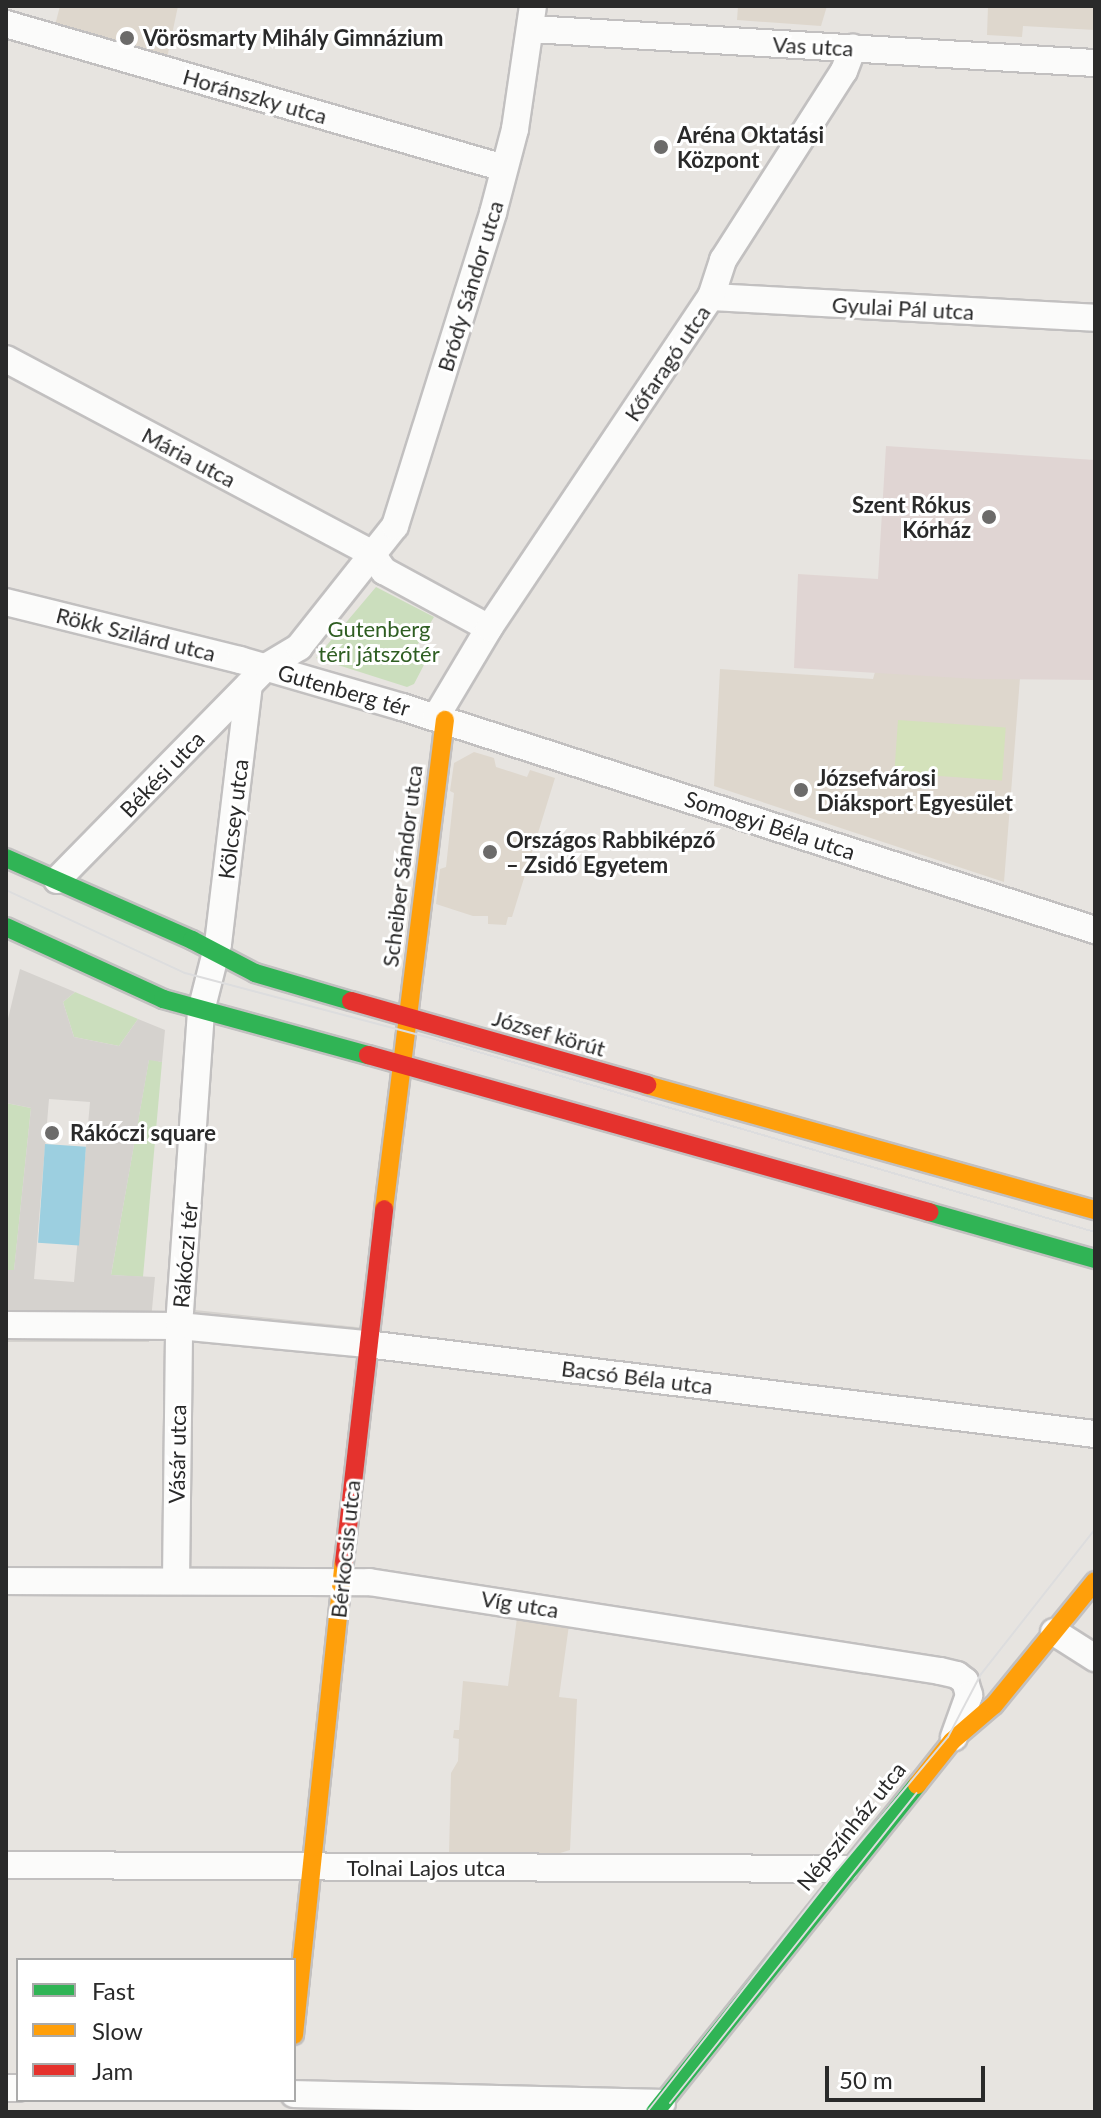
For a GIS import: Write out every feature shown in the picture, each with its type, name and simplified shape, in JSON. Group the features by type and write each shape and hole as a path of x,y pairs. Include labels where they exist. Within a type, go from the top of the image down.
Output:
{"main road":[{"name":"Scheiber Sándor utca","path":"403,1064 440,718"},
{"name":"József körút","path":"6,858 255,973 1095,1210"},
{"path":"7,929 163,999 201,1011 403,1064 1095,1259"},
{"name":"Bérkocsis utca","path":"296,2013 367,1344 403,1064"},
{"name":"Népszínház utca","path":"658,2108 845,1869 952,1741 994,1705 1095,1581"}],"street":[{"name":"Vas utca","path":"533,18 853,48 1095,63"},
{"name":"Bródy Sándor utca","path":"372,554 395,526 410,484 504,168 533,18"},
{"name":"Horánszky utca","path":"6,24 504,168"},
{"name":"Kőfaragó utca","path":"489,628 711,297 723,260 844,71 853,48"},
{"name":"Gyulai Pál utca","path":"711,297 1095,318"},
{"name":"Mária utca","path":"6,359 372,554"},
{"path":"372,554 384,571 489,628"},
{"name":"Gutenberg tér","path":"258,676 299,647 372,554"},
{"name":"Rökk Szilárd utca","path":"6,602 258,676"},
{"name":"Gutenberg tér","path":"258,676 440,718 489,628"},
{"name":"Békési utca","path":"57,880 258,676"},
{"name":"Kölcsey utca","path":"201,1011 216,954 258,676"},
{"name":"Somogyi Béla utca","path":"440,718 1095,930"},
{"name":"Rákóczi tér","path":"6,1325 179,1326 201,1011"},
{"name":"Bacsó Béla utca","path":"179,1326 367,1344 1095,1434"},
{"name":"Vásár utca","path":"176,1581 179,1326"},
{"name":"Víg utca","path":"6,1581 342,1580 501,1601 957,1675 965,1681 969,1695 952,1741"},
{"path":"1054,1632 1095,1658"},
{"name":"Tolnai Lajos utca","path":"6,1865 845,1869"},
{"path":"296,2094 658,2108"}],"shaded area":[{"name":"Vörösmarty Mihály Gimnázium","path":"60,6 178,6 166,63 54,29"},
{"path":"738,6 827,6 821,26 737,20"},
{"path":"988,6 1095,6 1095,30 1023,26 1022,37 987,35"},
{"name":"Szent Rókus Kórház","path":"886,446 1095,460 1095,680 977,679 794,668 798,574 878,579"},
{"path":"720,669 873,679 875,672 1020,678 1004,882 714,786"},
{"name":"Országos Rabbiképző – Zsidó Egyetem","path":"474,752 494,758 496,767 527,777 530,770 555,778 512,917 508,917 506,925 488,924 488,916 473,916 436,904 440,869 446,867 454,763"},
{"path":"20,969 75,992 63,1002 74,1037 119,1046 138,1019 165,1030 162,1062 149,1060 111,1275 155,1277 149,1342 6,1342 6,1270 14,1270 31,1108 6,1103 6,1027","holes":["49,1099 90,1102 74,1282 34,1279"]},
{"path":"195,1310 361,1327 358,1355 192,1338"},
{"path":"517,1618 569,1625 559,1697 577,1699 570,1850 557,1854 449,1854 451,1773 458,1761 459,1739 453,1738 454,1730 459,1730 463,1681 508,1686"}],"green space":[{"name":"Gutenberg téri játszótér","path":"376,587 434,617 412,654 426,661 414,684 407,687 316,658"},
{"path":"898,720 1006,728 1002,780 894,773"},
{"path":"75,992 138,1019 119,1046 74,1037 63,1002"},
{"path":"149,1059 162,1062 143,1277 111,1275"},
{"path":"6,1103 31,1108 14,1271 6,1270"}],"water":[{"path":"45,1144 86,1147 79,1246 38,1243"}],"tram line":[{"path":"6,890 185,973 434,1039 1095,1232"},
{"path":"647,2112 837,1870 948,1737 981,1674 1095,1529"},
{"path":"670,2103 917,1793"}],"traffic: fast":[{"path":"6,858 192,940 255,973 351,1001"},
{"path":"6,927 163,999 368,1055"},
{"path":"929,1212 1095,1259"},
{"path":"655,2112 917,1785"}],"traffic: slow":[{"path":"384,1209 445,720"},
{"path":"647,1085 1095,1210"},
{"path":"296,2016 344,1562"},
{"path":"917,1785 952,1741 994,1705 1095,1581"}],"traffic: jam":[{"path":"351,1001 647,1085"},
{"path":"368,1055 929,1212"},
{"path":"344,1562 384,1209"}],"place":[{"name":"Vörösmarty Mihály Gimnázium","path":"127,38"},
{"name":"Aréna Oktatási Központ","path":"661,147"},
{"name":"Szent Rókus Kórház","path":"989,517"},
{"name":"Józsefvárosi Diáksport Egyesület","path":"801,790"},
{"name":"Országos Rabbiképző – Zsidó Egyetem","path":"490,852"},
{"name":"Rákóczi square","path":"52,1133"}]}
